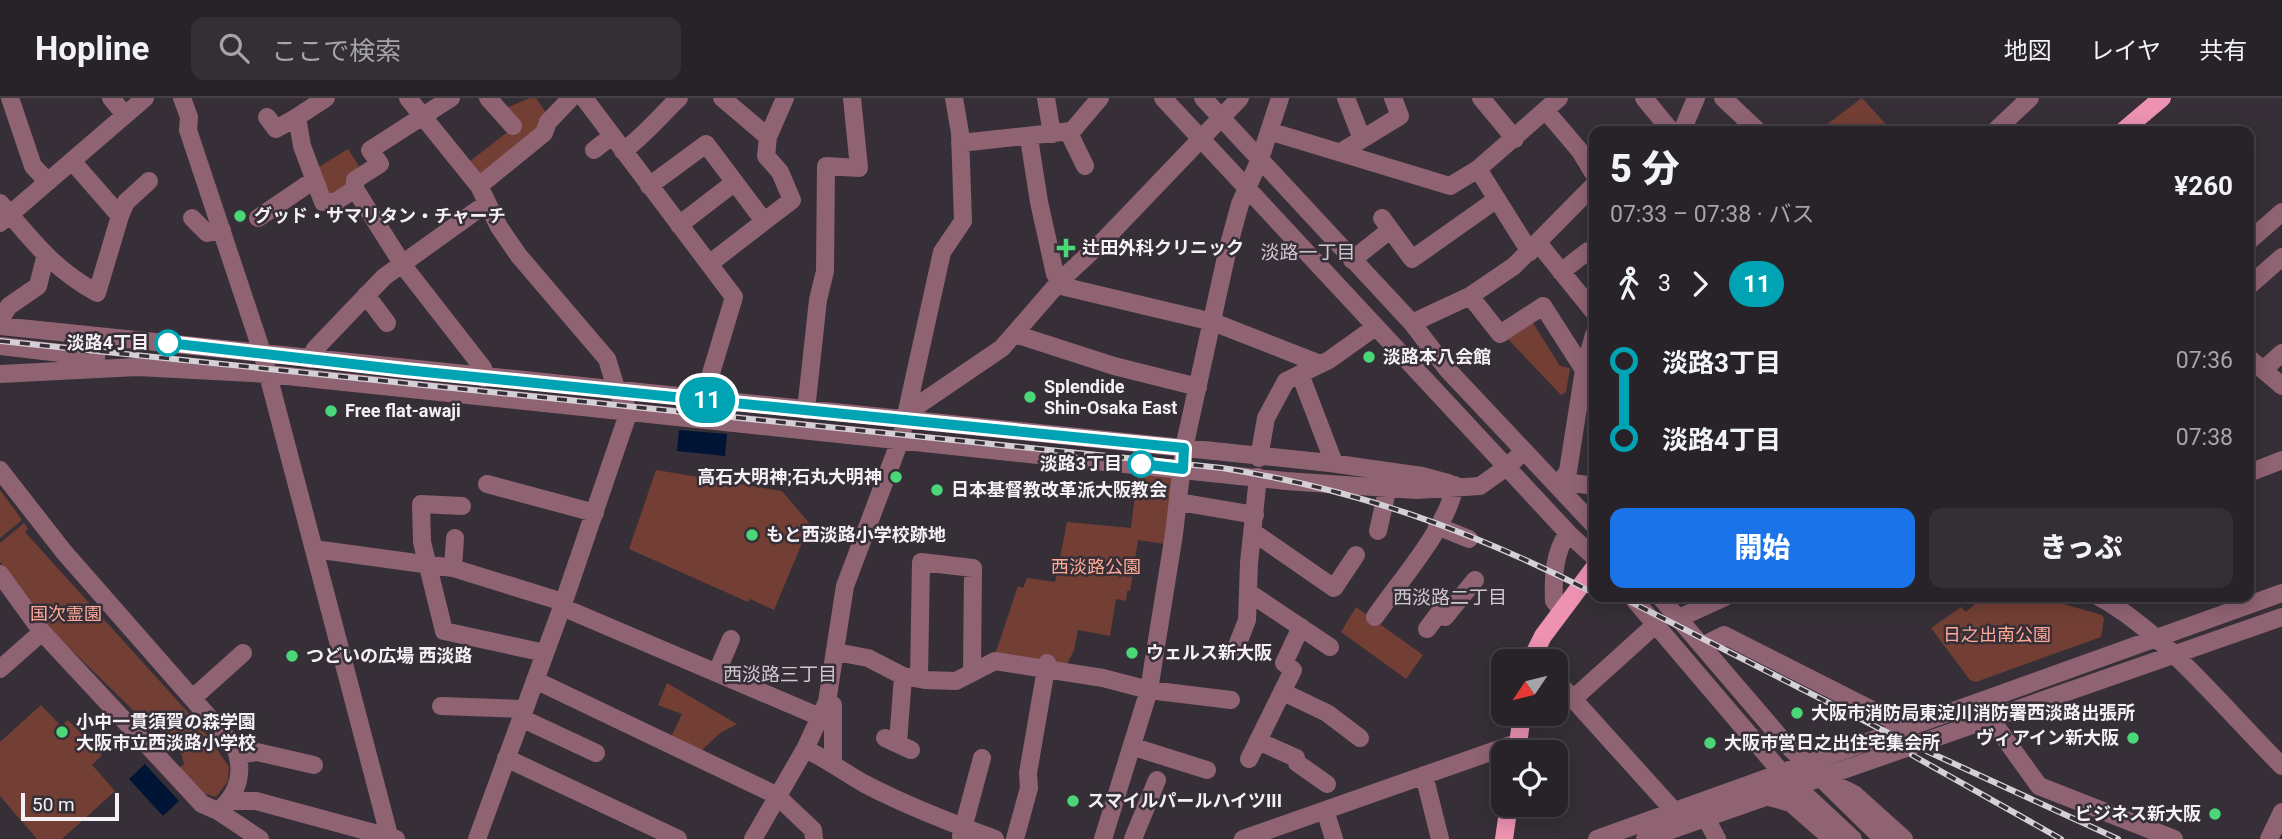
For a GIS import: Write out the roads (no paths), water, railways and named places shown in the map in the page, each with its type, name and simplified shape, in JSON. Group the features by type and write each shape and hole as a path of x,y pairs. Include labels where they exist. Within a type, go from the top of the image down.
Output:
{"main road":[{"path":"2128,126 2153,101"},
{"path":"1539,649 1562,610 1589,574"},
{"path":"1504,839 1507,817"}],"street":[{"path":"10,98 33,166 48,182"},
{"path":"111,98 125,115"},
{"path":"145,98 48,182 3,214 62,273 97,293 126,202 149,181"},
{"path":"182,98 189,117 188,130 268,374 392,838"},
{"path":"267,117 275,129 326,98"},
{"path":"408,98 421,118 457,155 479,186 519,256 607,359 617,391 628,411 563,604 477,839"},
{"path":"451,98 370,149 380,164 355,180 355,189 402,262 483,368 484,378"},
{"path":"488,98 513,126"},
{"path":"623,151 643,137 650,125 679,98"},
{"path":"722,98 768,137"},
{"path":"709,264 792,200 780,172 765,156 768,137 785,98"},
{"path":"806,410 818,300 825,271 826,166 859,168 852,98"},
{"path":"753,839 776,794 805,749 823,710 845,586 903,424 942,252 963,221 960,143 954,98"},
{"path":"1045,98 1060,132 1086,166"},
{"path":"960,143 1029,138 1060,132 1100,98"},
{"path":"1163,98 1374,328 1589,552"},
{"path":"1203,98 1229,106 1260,159 1412,323 1447,369 1589,520"},
{"path":"1103,839 1134,747 1149,690 1179,502 1184,448 1228,248 1246,188 1260,159 1279,98"},
{"path":"1346,98 1362,139"},
{"path":"1341,152 1400,117 1392,98"},
{"path":"1481,98 1515,139"},
{"path":"1269,131 1450,187 1478,169 1515,139 1559,98"},
{"path":"1644,98 1667,126"},
{"path":"1673,126 1696,98"},
{"path":"1723,98 1753,126"},
{"path":"2000,126 2031,98"},
{"path":"479,186 544,132 548,122 583,99 734,297 706,400 708,419"},
{"path":"903,424 1002,348 1059,282 1202,140 1229,106"},
{"path":"1546,111 1589,166"},
{"path":"297,117 302,146 323,202 335,202 355,189"},
{"path":"594,150 612,136"},
{"path":"1029,138 1042,214 1059,282 1213,322 1320,364"},
{"path":"649,186 706,144 764,221"},
{"path":"72,161 120,216"},
{"path":"1478,169 1534,248 1561,272 1589,306"},
{"path":"258,218 314,180"},
{"path":"678,225 735,182"},
{"path":"1412,323 1471,296 1534,248 1589,191"},
{"path":"1352,260 1386,224 1412,260 1497,199"},
{"path":"310,359 315,349 366,295 402,262 487,203"},
{"path":"2254,237 2282,212"},
{"path":"192,218 207,233 222,230"},
{"path":"1561,272 1588,251"},
{"path":"2254,282 2282,257"},
{"path":"0,320 9,306 38,286 45,258"},
{"path":"366,295 387,323"},
{"path":"1471,296 1500,334 1543,306 1584,370"},
{"path":"0,326 261,352 310,359 368,375 628,411 708,419 903,424 1184,448 1334,463 1422,476 1455,485"},
{"path":"1259,457 1266,418 1286,382 1320,364 1374,328"},
{"path":"1015,334 1114,366 1198,387"},
{"path":"95,369 98,336"},
{"path":"0,346 69,354 95,369"},
{"path":"1558,486 1568,471 1589,352"},
{"path":"2254,364 2282,353"},
{"path":"2254,365 2282,386"},
{"path":"0,374 95,369 188,369 268,374 484,378 806,410 850,424"},
{"path":"1300,374 1334,463"},
{"path":"903,424 1183,469 1286,481 1417,490 1455,485 1480,486 1524,451"},
{"path":"1286,481 1287,459"},
{"path":"2254,471 2282,460"},
{"path":"0,470 64,552 224,731 238,755 239,776 223,806"},
{"path":"1235,651 1247,620 1258,477"},
{"path":"1558,486 1573,483 1589,485"},
{"path":"487,484 595,513"},
{"path":"1375,617 1437,526 1452,500 1455,485"},
{"path":"1378,531 1388,487"},
{"path":"1179,502 1254,524 1299,555 1334,588 1347,560"},
{"path":"462,506 421,504 419,525 444,631 545,653"},
{"path":"1437,526 1469,539"},
{"path":"1562,610 1554,601 1553,592 1558,549 1568,533"},
{"path":"453,568 455,538"},
{"path":"314,549 453,568 563,604 716,672 823,710 833,705 833,762"},
{"path":"898,743 911,676 921,562 973,568 972,672"},
{"path":"0,574 42,632 202,804 223,806 256,801 392,838"},
{"path":"1427,629 1439,613 1445,617 1475,580"},
{"path":"1577,590 1589,586"},
{"path":"1248,592 1330,647"},
{"path":"1597,839 2282,593"},
{"path":"1636,602 1782,773 1853,839"},
{"path":"1665,602 1805,764 1883,839"},
{"path":"1679,618 1711,602"},
{"path":"2108,602 2125,612 2155,638 2275,748 2282,766"},
{"path":"1647,839 2282,617"},
{"path":"1573,699 1655,625"},
{"path":"1249,760 1293,670 1284,663 1301,628"},
{"path":"0,669 42,632"},
{"path":"1704,645 1724,635 1892,720 1897,731"},
{"path":"716,672 731,639"},
{"path":"835,652 868,658 911,676 956,681 995,661 1046,666 1149,690 1231,700"},
{"path":"194,697 243,653"},
{"path":"1015,839 1029,788 1028,774 1046,666"},
{"path":"535,680 776,794 813,830 814,839"},
{"path":"1283,692 1327,713 1360,738"},
{"path":"1568,693 1675,812"},
{"path":"1978,702 2039,786 2174,839"},
{"path":"442,706 523,713 596,753"},
{"path":"1258,741 1296,758 1297,763 1327,784"},
{"path":"1134,747 1201,763"},
{"path":"805,749 833,762 863,783 962,833 995,839"},
{"path":"238,755 257,752 314,765"},
{"path":"1249,838 1273,834 1325,810 1424,775 1491,755"},
{"path":"506,758 678,839"},
{"path":"962,833 982,758"},
{"path":"1424,775 1440,839"},
{"path":"1823,779 1854,794 1904,839"},
{"path":"1133,839 1157,780"},
{"path":"1764,797 1779,798 1791,803 1832,839"},
{"path":"223,806 260,839"},
{"path":"1325,810 1335,839"},
{"path":"2269,839 2282,812"},
{"path":"1706,818 1717,839"}],"water":[{"path":"679,430 727,434 725,456 677,451"},
{"path":"145,764 179,801 163,816 129,779"}],"railway":[{"path":"0,341 1222,468 1320,488 1413,515 1503,550 1589,590"},
{"path":"1631,602 1896,737 2118,839"},
{"path":"1912,755 2061,839"}],"place":[{"name":"グッド・サマリタン・チャーチ","path":"240,216"},
{"name":"辻田外科クリニック","path":"1066,248"},
{"name":"淡路4丁目","path":"168,343"},
{"name":"淡路本八会館","path":"1369,357"},
{"name":"Splendide Shin-Osaka East","path":"1030,397"},
{"name":"Free flat-awaji","path":"331,411"},
{"name":"淡路3丁目","path":"1141,464"},
{"name":"高石大明神;石丸大明神","path":"896,477"},
{"name":"日本基督教改革派大阪教会","path":"937,490"},
{"name":"もと西淡路小学校跡地","path":"752,535"},
{"name":"ウェルス新大阪","path":"1132,653"},
{"name":"つどいの広場 西淡路","path":"292,656"},
{"name":"大阪市消防局東淀川消防署西淡路出張所","path":"1797,713"},
{"name":"小中一貫須賀の森学園 大阪市立西淡路小学校","path":"62,732"},
{"name":"ヴィアイン新大阪","path":"2133,738"},
{"name":"大阪市営日之出住宅集会所","path":"1710,743"},
{"name":"スマイルパールハイツIII","path":"1073,801"},
{"name":"ビジネス新大阪","path":"2215,814"}],"district":[{"name":"淡路一丁目","path":"1308,252"},
{"name":"西淡路二丁目","path":"1450,597"},
{"name":"西淡路三丁目","path":"780,674"}],"park label":[{"name":"西淡路公園","path":"1096,567"},
{"name":"国次霊園","path":"66,614"},
{"name":"日之出南公園","path":"1997,635"}]}
